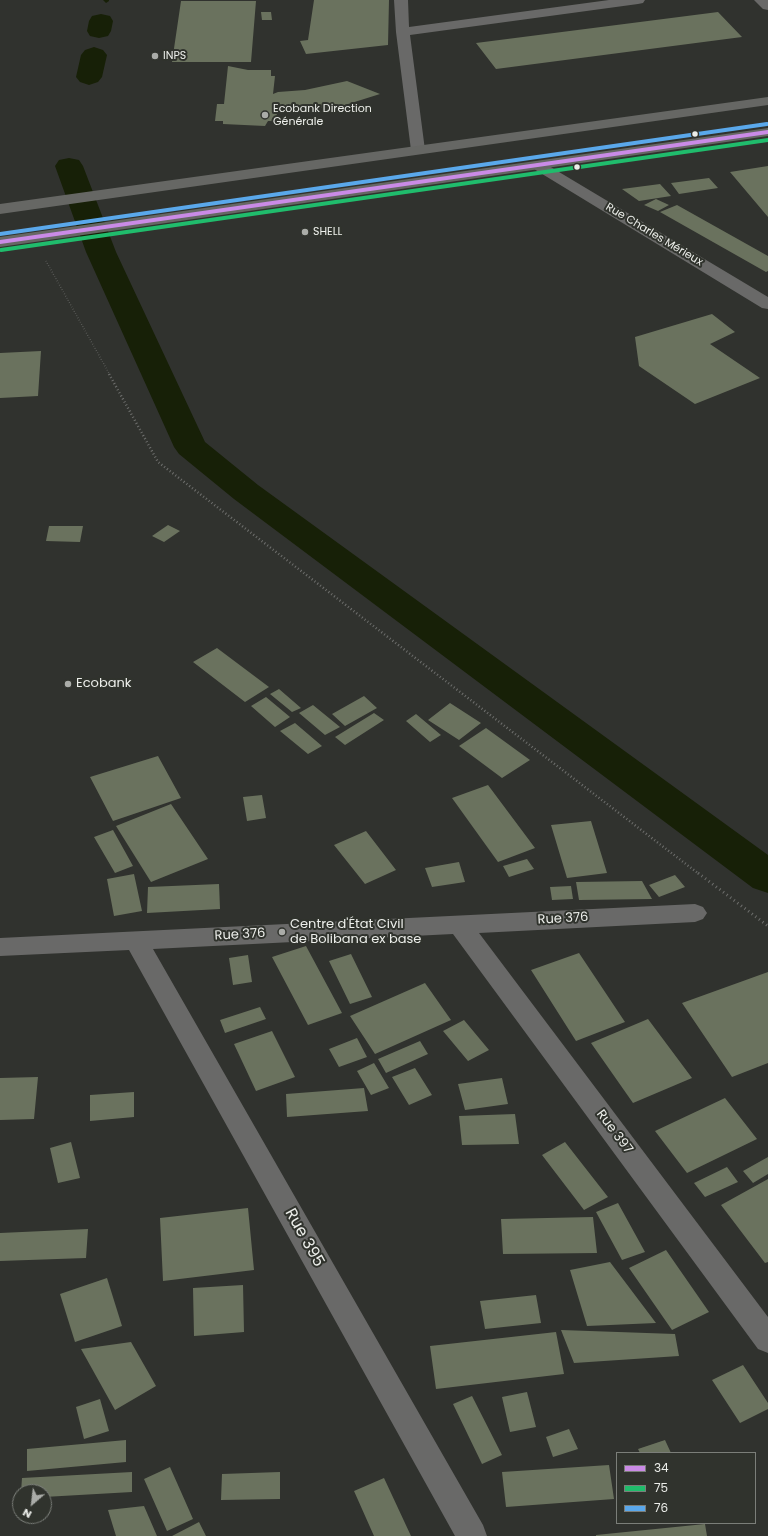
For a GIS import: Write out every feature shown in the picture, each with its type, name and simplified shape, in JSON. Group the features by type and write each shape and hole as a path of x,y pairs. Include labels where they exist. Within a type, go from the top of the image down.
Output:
{"highway":[{"path":"7,208 768,101"},
{"path":"8,240 539,166 768,132"}],"street":[{"path":"401,0 403,32 418,150"},
{"path":"403,32 638,0"},
{"path":"761,0 768,6"},
{"name":"Rue Charles Mérieux","path":"539,166 768,304"},
{"path":"746,290 768,285"},
{"path":"746,290 768,291"},
{"name":"Rue 376","path":"0,947 695,913"},
{"name":"Rue 397","path":"459,924 768,1340"},
{"name":"Rue 395","path":"136,940 472,1536"}],"path":[{"path":"45,260 158,462 768,926"}],"building":[{"path":"314,0 389,0 388,45 306,54 300,41 308,40"},
{"path":"181,1 256,1 251,62 172,62"},
{"path":"261,12 271,12 272,20 262,20"},
{"path":"718,12 742,37 496,69 476,43"},
{"path":"228,66 248,70 271,70 271,76 275,76 273,94 278,92 305,90 347,81 380,94 345,105 277,112 276,121 268,121 265,126 223,124 223,121 215,121 217,104 224,104"},
{"path":"768,166 768,217 730,172"},
{"path":"709,178 718,188 679,194 671,183"},
{"path":"660,184 671,196 639,201 622,189"},
{"path":"656,199 669,205 658,211 644,205"},
{"path":"677,205 768,256 768,271 766,272 660,212"},
{"path":"712,314 735,332 710,344 760,378 695,404 639,366 635,337"},
{"path":"41,351 38,396 0,398 0,353"},
{"path":"168,525 180,531 164,542 152,536"},
{"path":"49,526 83,526 80,542 46,541"},
{"path":"217,648 269,687 245,702 193,662"},
{"path":"279,689 301,708 292,712 270,694"},
{"path":"364,696 377,708 345,726 332,714"},
{"path":"266,697 290,717 275,727 251,706"},
{"path":"450,703 481,723 459,740 428,720"},
{"path":"313,705 340,727 325,735 299,713"},
{"path":"374,713 384,720 345,745 335,737"},
{"path":"416,714 441,735 430,742 406,721"},
{"path":"295,723 322,746 308,754 280,731"},
{"path":"486,728 530,760 502,778 459,746"},
{"path":"158,756 181,798 113,821 90,777"},
{"path":"488,785 535,848 498,862 452,798"},
{"path":"262,795 266,818 247,821 243,797"},
{"path":"171,804 208,859 151,882 116,826"},
{"path":"591,821 607,873 567,878 551,825"},
{"path":"113,830 133,866 115,873 94,837"},
{"path":"366,831 396,870 365,884 334,845"},
{"path":"527,859 534,869 509,877 503,866"},
{"path":"459,862 465,882 432,887 425,868"},
{"path":"134,874 142,911 114,916 107,879"},
{"path":"675,875 685,887 659,897 649,885"},
{"path":"642,881 652,899 579,900 576,882"},
{"path":"219,884 220,909 147,913 148,887"},
{"path":"571,886 573,899 552,900 550,887"},
{"path":"306,946 342,1013 308,1025 272,957"},
{"path":"579,953 625,1022 576,1041 531,970"},
{"path":"351,954 372,997 350,1004 329,961"},
{"path":"248,955 252,982 233,985 229,958"},
{"path":"768,972 768,1063 732,1077 682,1003"},
{"path":"425,983 451,1020 375,1054 350,1016"},
{"path":"260,1007 266,1019 225,1033 220,1020"},
{"path":"648,1019 692,1078 633,1103 591,1043"},
{"path":"464,1020 489,1050 468,1061 443,1031"},
{"path":"272,1031 295,1077 256,1091 234,1044"},
{"path":"357,1038 367,1057 339,1067 329,1049"},
{"path":"420,1041 428,1054 386,1073 378,1059"},
{"path":"374,1063 389,1088 371,1095 357,1071"},
{"path":"415,1068 432,1095 409,1105 392,1077"},
{"path":"38,1077 34,1119 0,1120 0,1078"},
{"path":"502,1078 508,1104 465,1110 458,1084"},
{"path":"364,1088 368,1111 287,1117 286,1094"},
{"path":"134,1092 134,1117 90,1121 90,1095"},
{"path":"725,1098 757,1139 687,1173 655,1131"},
{"path":"515,1114 519,1144 462,1145 459,1116"},
{"path":"71,1142 80,1178 58,1183 50,1148"},
{"path":"565,1142 608,1197 584,1210 542,1155"},
{"path":"768,1157 768,1174 753,1183 743,1171"},
{"path":"727,1167 738,1182 705,1197 694,1183"},
{"path":"768,1179 768,1262 765,1263 721,1205"},
{"path":"618,1203 645,1252 622,1260 596,1212"},
{"path":"248,1208 254,1270 163,1281 160,1218"},
{"path":"593,1217 597,1253 503,1254 501,1219"},
{"path":"88,1229 86,1258 0,1261 0,1233"},
{"path":"666,1250 709,1312 672,1330 629,1268"},
{"path":"610,1262 656,1323 587,1326 570,1270"},
{"path":"107,1278 122,1326 75,1342 60,1294"},
{"path":"243,1285 244,1332 194,1336 193,1288"},
{"path":"536,1295 541,1323 485,1329 480,1301"},
{"path":"561,1330 675,1334 679,1356 574,1363"},
{"path":"556,1332 564,1374 436,1389 430,1346"},
{"path":"131,1342 156,1386 115,1410 81,1349"},
{"path":"743,1365 768,1403 768,1409 740,1423 712,1380"},
{"path":"527,1392 536,1427 510,1432 502,1397"},
{"path":"472,1396 502,1455 482,1464 453,1404"},
{"path":"100,1399 109,1431 84,1439 76,1407"},
{"path":"569,1429 578,1449 553,1457 546,1437"},
{"path":"126,1440 126,1462 27,1471 27,1449"},
{"path":"665,1440 671,1452 640,1452 638,1449"},
{"path":"609,1465 614,1499 506,1507 502,1472"},
{"path":"170,1467 193,1519 167,1531 144,1479"},
{"path":"132,1472 132,1492 52,1497 52,1484 22,1484 22,1478"},
{"path":"280,1472 280,1499 221,1500 222,1474"},
{"path":"384,1478 411,1536 374,1536 354,1491"},
{"path":"144,1506 157,1536 116,1536 108,1510"},
{"path":"199,1522 206,1536 172,1536"},
{"path":"705,1524 707,1536 596,1536 596,1535"}],"waterway":[{"path":"99,31 101,21"},
{"path":"89,77 94,55"},
{"path":"69,166 101,252 191,447 246,492 768,877"}],"transit line":[{"name":"76","path":"0,234 767,124"},
{"name":"34","path":"0,242 768,132"},
{"name":"75","path":"1,250 768,140"}],"place":[{"name":"INPS","path":"155,56"},
{"name":"Ecobank Direction Générale","path":"265,115"},
{"name":"SHELL","path":"305,232"},
{"name":"Ecobank","path":"68,684"},
{"name":"Centre d'État Civil de Bolibana ex base","path":"282,932"}]}
